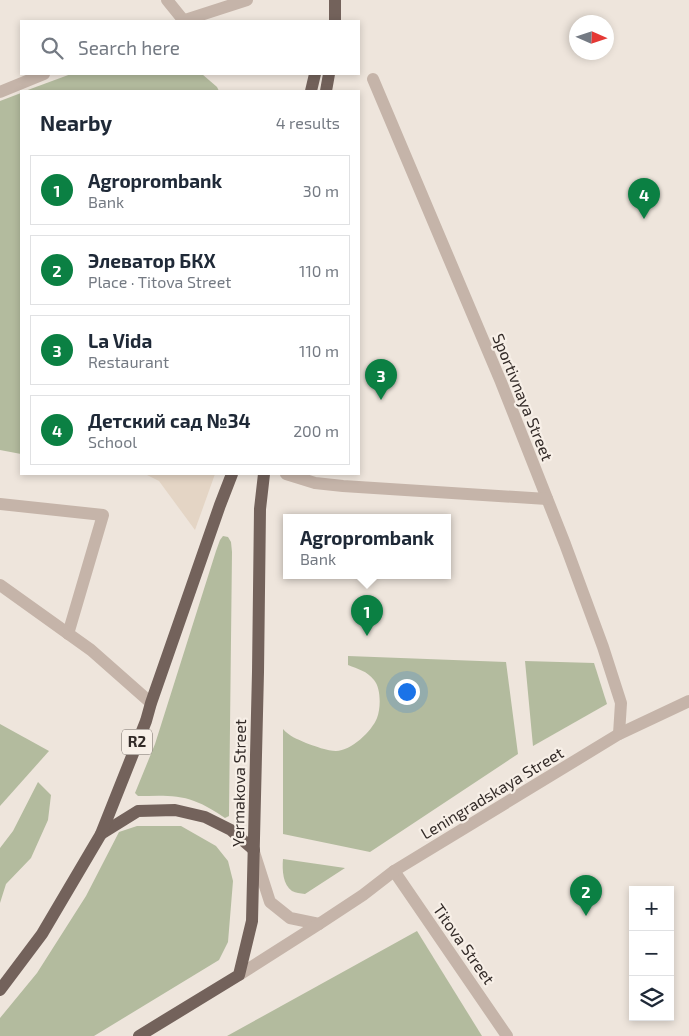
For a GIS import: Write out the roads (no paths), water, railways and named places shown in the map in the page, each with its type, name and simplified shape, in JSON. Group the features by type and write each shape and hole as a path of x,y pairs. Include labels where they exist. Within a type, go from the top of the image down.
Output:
{"main road":[{"path":"328,20 335,2"},
{"path":"335,2 335,20"},
{"path":"311,90 315,75"},
{"path":"326,90 329,75"},
{"name":"R2","path":"0,990 42,934 101,834 146,721 151,702 232,475"},
{"name":"Yermakova Street","path":"239,975 252,920 260,509 264,475"},
{"path":"101,834 138,812 175,810 205,817 231,830 254,850"},
{"path":"138,1036 239,975"}],"street":[{"path":"167,0 182,20"},
{"path":"186,20 247,0"},
{"path":"0,92 42,75"},
{"name":"Sportivnaya Street","path":"373,79 501,382 565,544 600,637 618,693 620,703 620,734"},
{"path":"289,475 314,483 343,486 547,499"},
{"path":"0,504 103,515 68,634"},
{"path":"0,585 91,650 151,702"},
{"name":"Leningradskaya Street","path":"239,975 363,895 394,871 620,734 689,701"},
{"path":"254,850 270,902 290,918 319,924"},
{"name":"Titova Street","path":"394,871 508,1036"}],"place":[{"name":"Детский сад №34","path":"644,219"},
{"name":"La Vida","path":"381,400"},
{"name":"Agroprombank","path":"367,636"},
{"name":"Элеватор БКХ","path":"586,916"}]}
